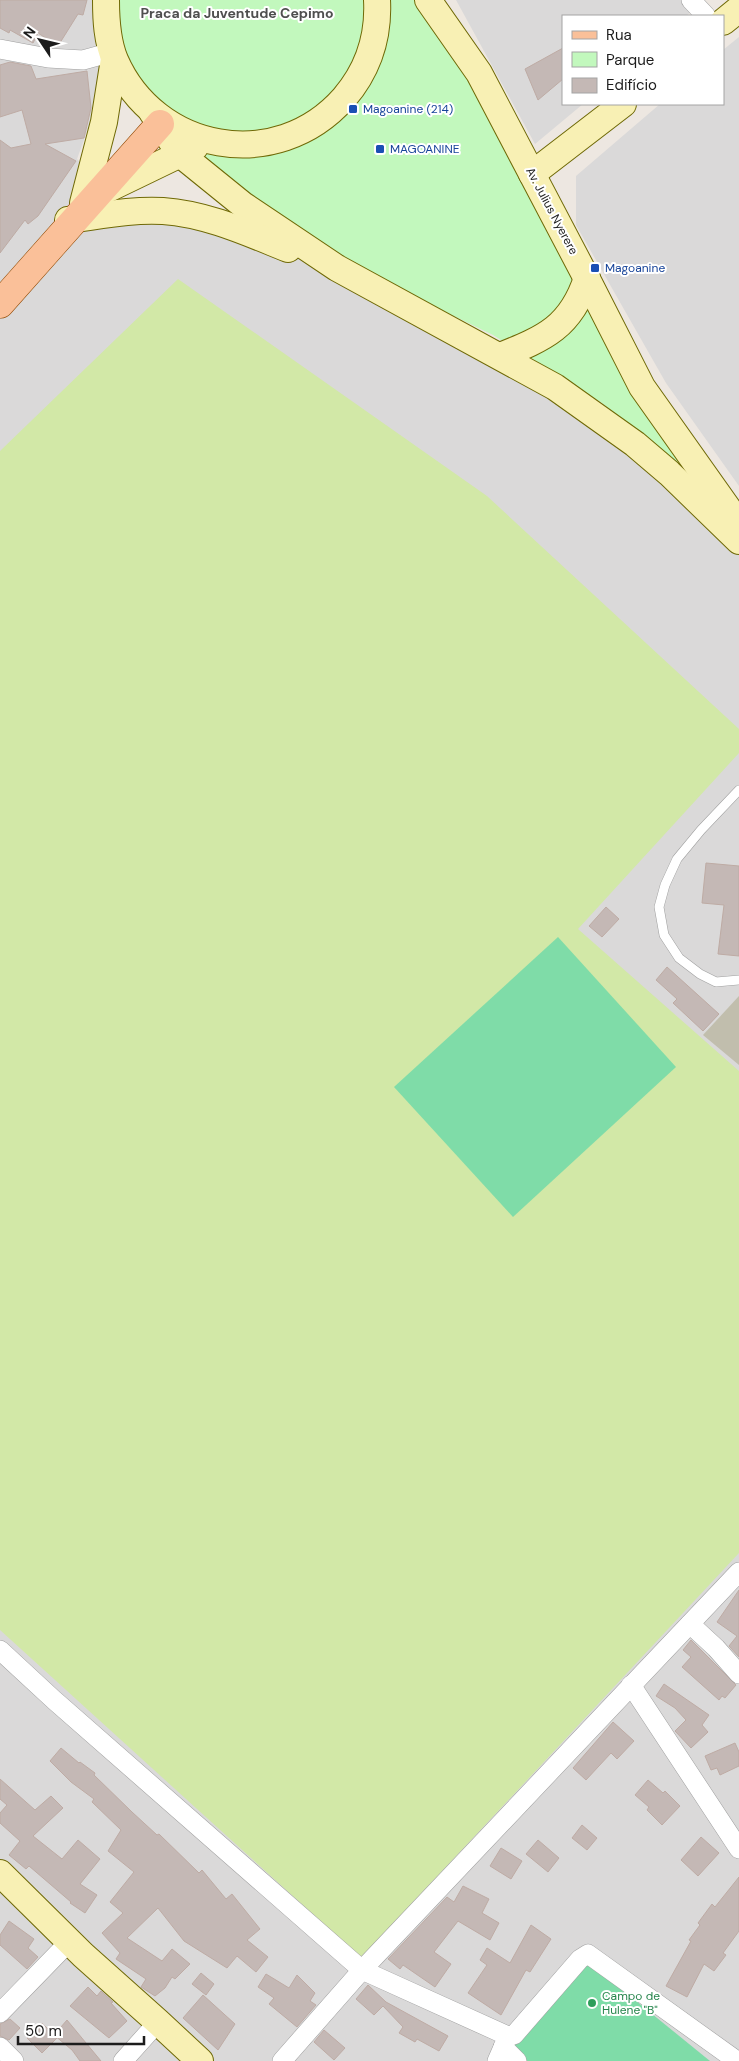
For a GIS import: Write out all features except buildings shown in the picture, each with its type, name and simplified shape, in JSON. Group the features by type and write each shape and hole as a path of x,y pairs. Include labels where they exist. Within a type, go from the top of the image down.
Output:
{"main road":[{"path":"106,0 106,23 113,56 136,96 156,118 180,154 243,205 347,274 555,387 635,444 669,473 739,541"},
{"path":"156,118 207,141 238,145 272,142 304,130 333,110 356,84 371,53 378,19 378,0"},
{"name":"Av. Julius Nyerere","path":"428,0 448,26 479,73 537,169 587,278 642,387 739,524"},
{"path":"724,21 739,9"},
{"path":"75,212 104,122 113,56"},
{"path":"537,169 621,105"},
{"path":"0,304 156,118"},
{"path":"0,291 75,212 148,168 207,141"},
{"path":"75,212 164,211 195,216 248,233 347,274"},
{"path":"500,356 549,334 566,319 580,298 587,278"},
{"path":"0,1872 69,1942 200,2061"}],"street":[{"path":"690,0 705,15"},
{"path":"0,49 48,58 83,60 113,56"},
{"path":"282,2061 362,1970 631,1685 736,1580"},
{"path":"690,1624 716,1648 739,1674"},
{"path":"0,1650 54,1700 362,1970 503,2048 517,2061"},
{"path":"631,1685 739,1849"},
{"path":"0,2013 69,1942"},
{"path":"503,2048 580,1959 588,1954 736,2058"},
{"path":"123,2061 158,2022"},
{"path":"0,2047 14,2061"}],"lane":[{"path":"238,145 271,149 312,133 345,106 370,70 384,11 382,0"},
{"path":"437,0 451,20 448,26"},
{"path":"537,169 615,105"},
{"path":"739,790 700,830 677,859 665,885 659,907 664,936 679,958 700,974 716,982 739,980"}],"shaded area":[{"path":"0,0 103,0 105,82 77,159 126,218 199,212 318,264 601,425 739,545 739,2061 0,2061"},
{"path":"456,0 705,0 687,15 562,15 562,105 582,105 535,144"},
{"path":"739,37 739,486 666,383 576,225 576,176 659,105 724,105 724,49"},
{"path":"739,996 739,1065 703,1035"}],"green space":[{"path":"106,0 428,0 739,528 638,433 602,403 493,335 344,259 288,225 196,156 124,78"},
{"path":"178,279 487,496 739,729 739,753 578,929 739,1071 739,1553 361,1958 0,1630 0,451"},
{"path":"558,937 676,1067 513,1217 394,1087"},
{"name":"Campo de Hulene \"B\"","path":"582,1957 710,2061 521,2061 507,2049"}],"place":[{"name":"Magoanine (214)","path":"353,109"},
{"name":"MAGOANINE","path":"380,149"},
{"name":"Magoanine","path":"595,268"},
{"name":"Campo de Hulene \"B\"","path":"592,2003"}],"district":[{"name":"Praca da Juventude Cepimo","path":"237,13"}]}
